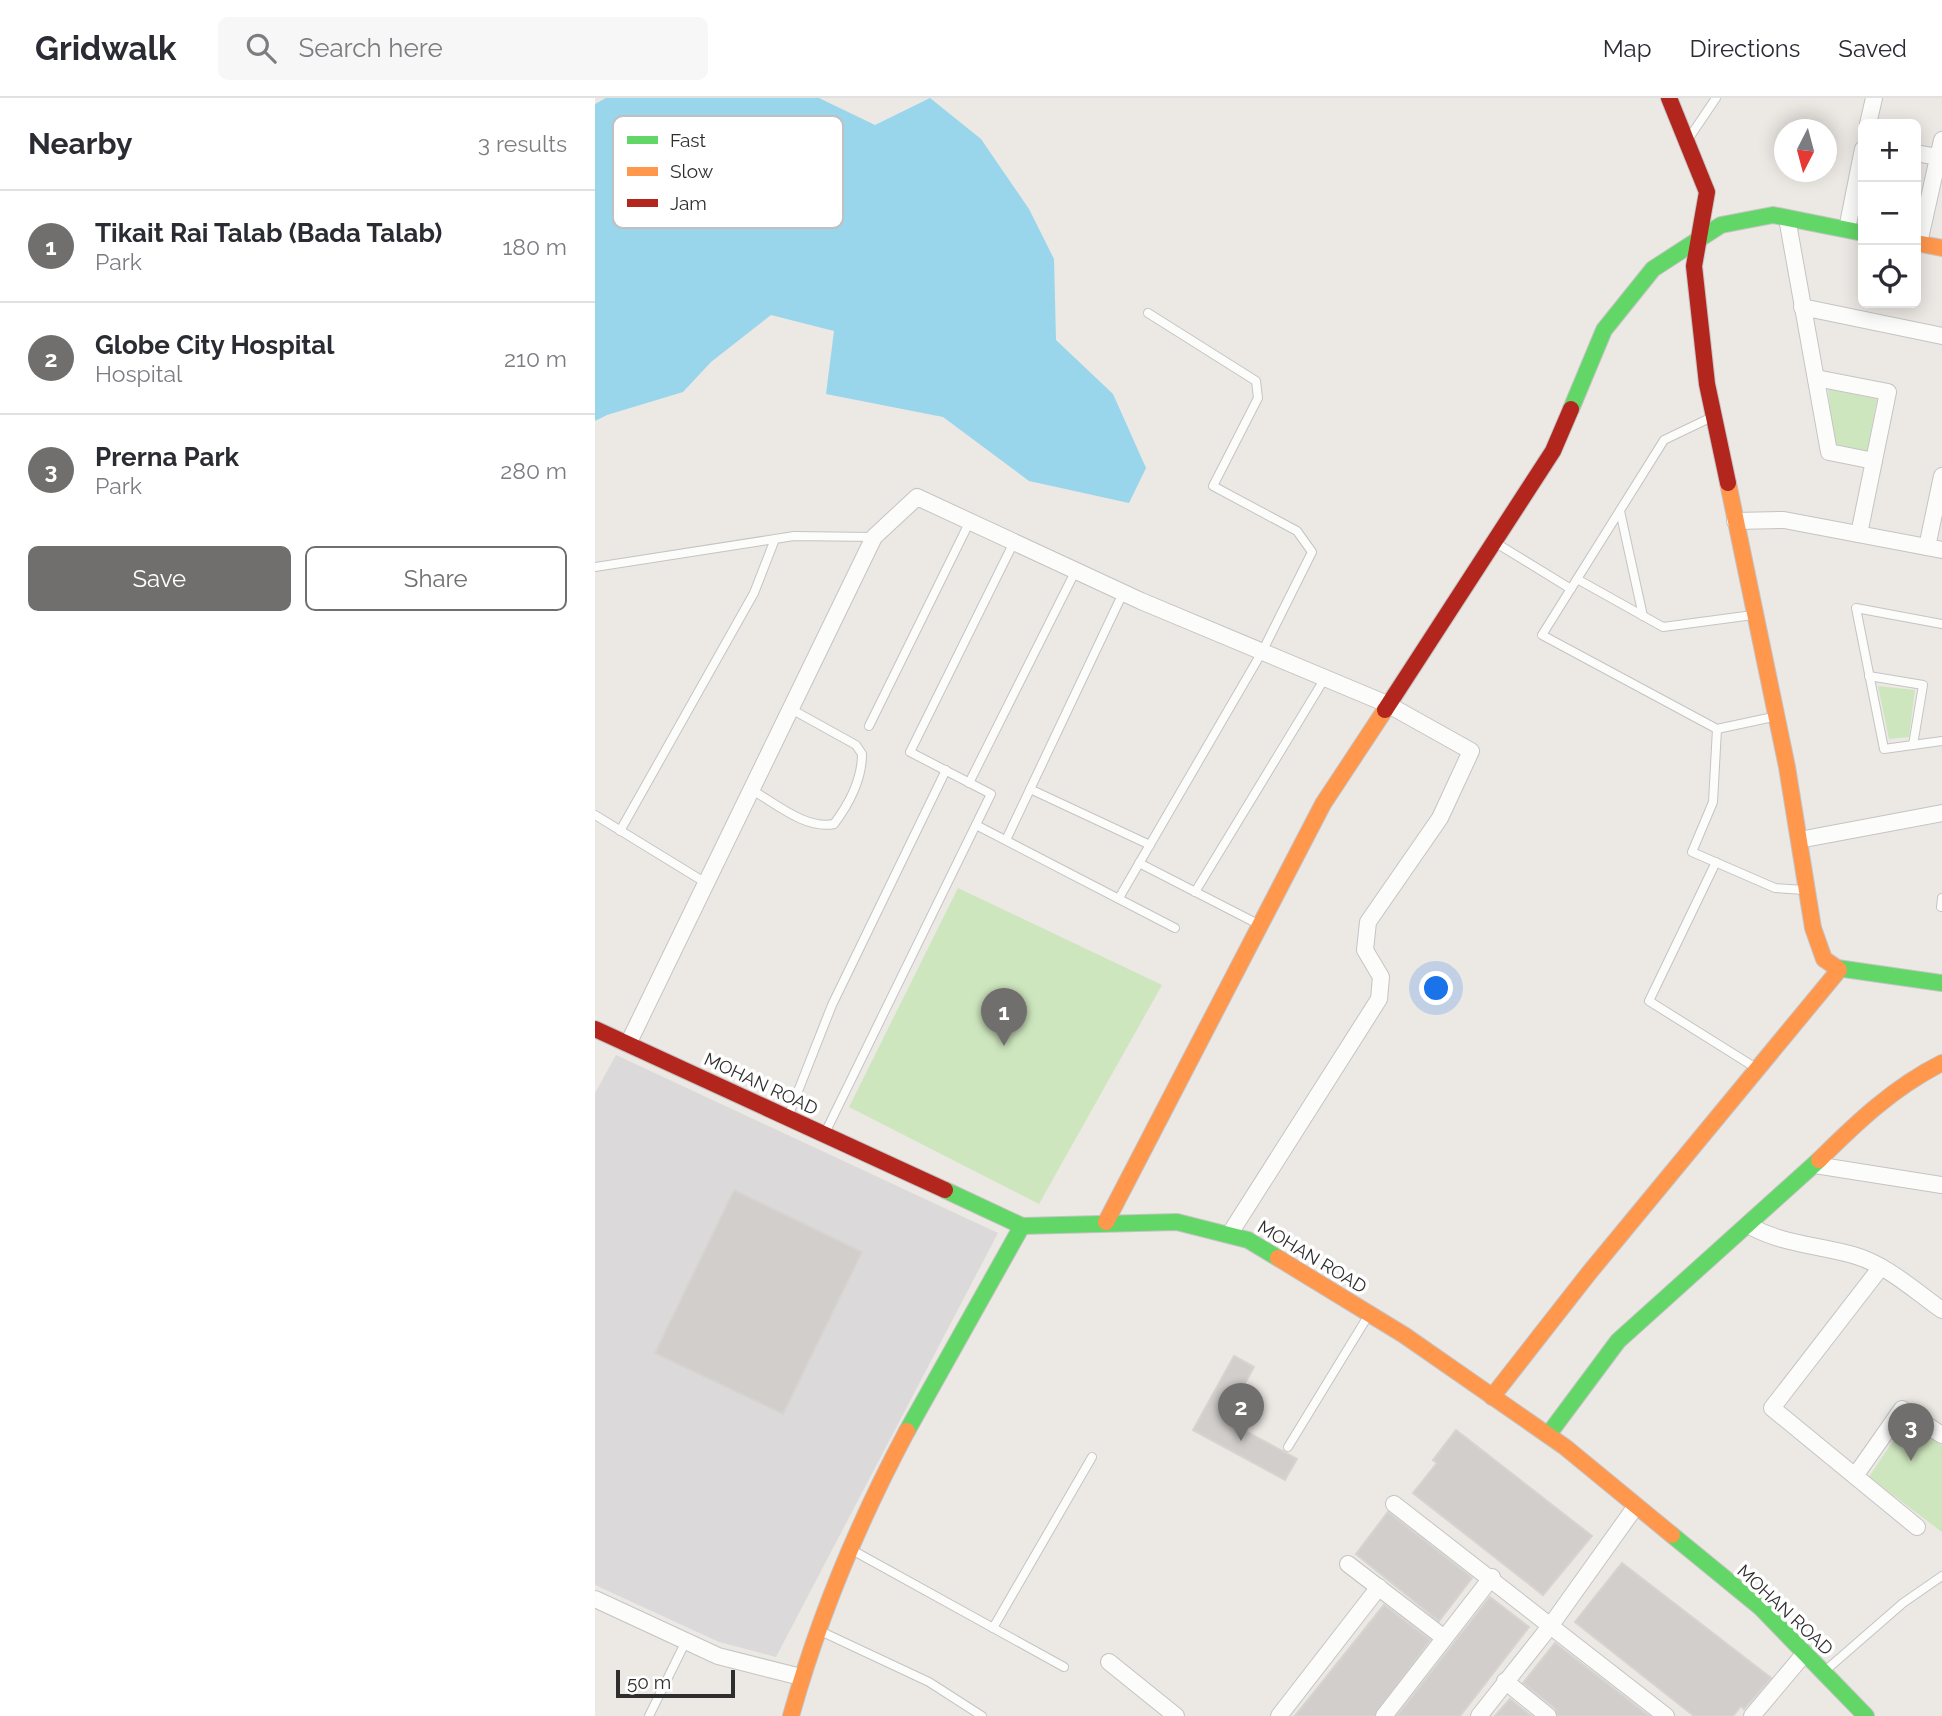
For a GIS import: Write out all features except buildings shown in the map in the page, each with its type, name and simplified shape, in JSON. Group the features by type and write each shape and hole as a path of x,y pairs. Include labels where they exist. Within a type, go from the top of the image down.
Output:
{"street":[{"path":"1669,98 1707,192 1694,266 1696,301 1714,416 1776,716 1813,928 1824,959 1839,970 1942,984"},
{"path":"1869,119 1874,98"},
{"path":"1921,228 1940,158 1942,140"},
{"path":"1921,154 1940,158"},
{"path":"1847,229 1858,174"},
{"path":"1106,1222 1323,804 1553,451 1604,330 1653,269 1699,242 1721,225 1773,215 1858,232"},
{"path":"1787,218 1829,452 1874,461"},
{"path":"1921,244 1942,248"},
{"path":"1803,307 1942,336"},
{"path":"1816,378 1888,392 1859,534"},
{"path":"1735,522 1784,520 1935,549 1942,476"},
{"path":"628,1044 874,537 917,497 971,519 1123,593 1387,704 1471,751 1440,818 1368,922 1365,950 1381,977 1379,999 1229,1235"},
{"path":"1799,840 1942,813"},
{"path":"1492,1396 1589,1273 1839,970"},
{"name":"MOHAN ROAD","path":"595,1029 1022,1226 1177,1222 1248,1240 1369,1314 1548,1435 1760,1607 1866,1716"},
{"path":"1548,1435 1616,1343 1879,1105 1925,1070 1942,1063"},
{"path":"1815,1165 1942,1185"},
{"path":"1748,1225 1769,1237 1856,1255 1881,1267 1942,1310"},
{"path":"791,1716 824,1600 905,1438 1022,1226"},
{"path":"1881,1267 1772,1408 1917,1527"},
{"path":"1855,1476 1902,1409 1942,1435"},
{"path":"1394,1504 1492,1577 1666,1716"},
{"path":"1479,1716 1551,1625 1636,1506"},
{"path":"1348,1564 1443,1637"},
{"path":"1384,1716 1492,1577"},
{"path":"1279,1716 1379,1587"},
{"path":"595,1599 718,1656 801,1677"},
{"path":"1752,1716 1805,1653"},
{"path":"1109,1662 1176,1716"},
{"path":"1505,1681 1548,1716"}],"lane":[{"path":"1687,140 1716,98"},
{"path":"1119,898 1262,652 1312,552 1297,531 1213,486 1258,398 1256,381 1148,313"},
{"path":"1714,416 1664,440 1542,635 1717,729 1776,716"},
{"path":"1620,511 1643,615"},
{"path":"869,726 971,519"},
{"path":"595,568 794,536 874,537"},
{"path":"621,831 754,593 775,539"},
{"path":"824,1134 991,794 910,752 1015,540"},
{"path":"1493,541 1571,589"},
{"path":"969,783 1076,570"},
{"path":"1577,579 1663,627 1755,615"},
{"path":"1006,839 1123,593"},
{"path":"1942,624 1856,608 1884,749 1942,741"},
{"path":"1869,676 1923,685 1913,745"},
{"path":"1195,892 1325,678"},
{"path":"752,790 810,823 823,826 834,824 853,789 862,765 862,754 856,746 791,709"},
{"path":"1717,729 1713,802 1692,852 1775,888 1807,890"},
{"path":"787,1118 832,1005 946,771"},
{"path":"1030,789 1150,845"},
{"path":"595,815 706,884"},
{"path":"976,825 1175,928"},
{"path":"1716,862 1649,1001 1757,1069"},
{"path":"1139,863 1259,925"},
{"path":"1288,1447 1369,1314"},
{"path":"993,1628 1092,1458"},
{"path":"850,1549 1064,1667"},
{"path":"1823,1672 1903,1603 1942,1576"},
{"path":"816,1629 929,1682 982,1716"},
{"path":"649,1716 686,1641"}],"shaded area":[{"path":"616,1055 998,1233 776,1657 719,1642 595,1585 595,1093"}],"green space":[{"path":"1828,389 1877,399 1867,452 1834,444"},
{"path":"1878,686 1915,690 1909,737 1889,739"},
{"path":"958,888 1162,985 1039,1204 849,1107"},
{"path":"1907,1420 1942,1445 1942,1532 1869,1477"}],"water":[{"path":"606,98 819,98 875,125 930,98 981,139 1029,209 1054,259 1056,340 1113,394 1146,468 1129,503 1029,481 943,417 826,394 834,331 771,315 711,362 683,392 595,421 595,104"}],"traffic: fast":[{"path":"1571,409 1604,330 1653,269 1721,225 1773,215 1858,232"},
{"path":"1837,968 1942,983"},
{"path":"1548,1435 1618,1341 1819,1160"},
{"path":"945,1190 1022,1226 1177,1222 1248,1240 1278,1258"},
{"path":"907,1431 1022,1226"},
{"path":"1672,1535 1760,1607 1866,1716"}],"traffic: slow":[{"path":"1921,244 1942,248"},
{"path":"1728,483 1787,767 1813,928 1824,959 1837,968"},
{"path":"1106,1222 1323,804 1385,710"},
{"path":"1492,1397 1589,1273 1839,970"},
{"path":"1819,1160 1892,1094 1942,1063"},
{"path":"1278,1258 1404,1335 1565,1447 1672,1535"},
{"path":"791,1716 814,1642 841,1570 907,1431"}],"traffic: jam":[{"path":"1669,98 1707,192 1694,266 1707,384 1728,483"},
{"path":"1385,710 1553,451 1571,409"},
{"path":"595,1029 945,1190"}],"place":[{"name":"Tikait Rai Talab (Bada Talab)","path":"1004,1046"},
{"name":"Globe City Hospital","path":"1241,1441"},
{"name":"Prerna Park","path":"1911,1461"}]}
